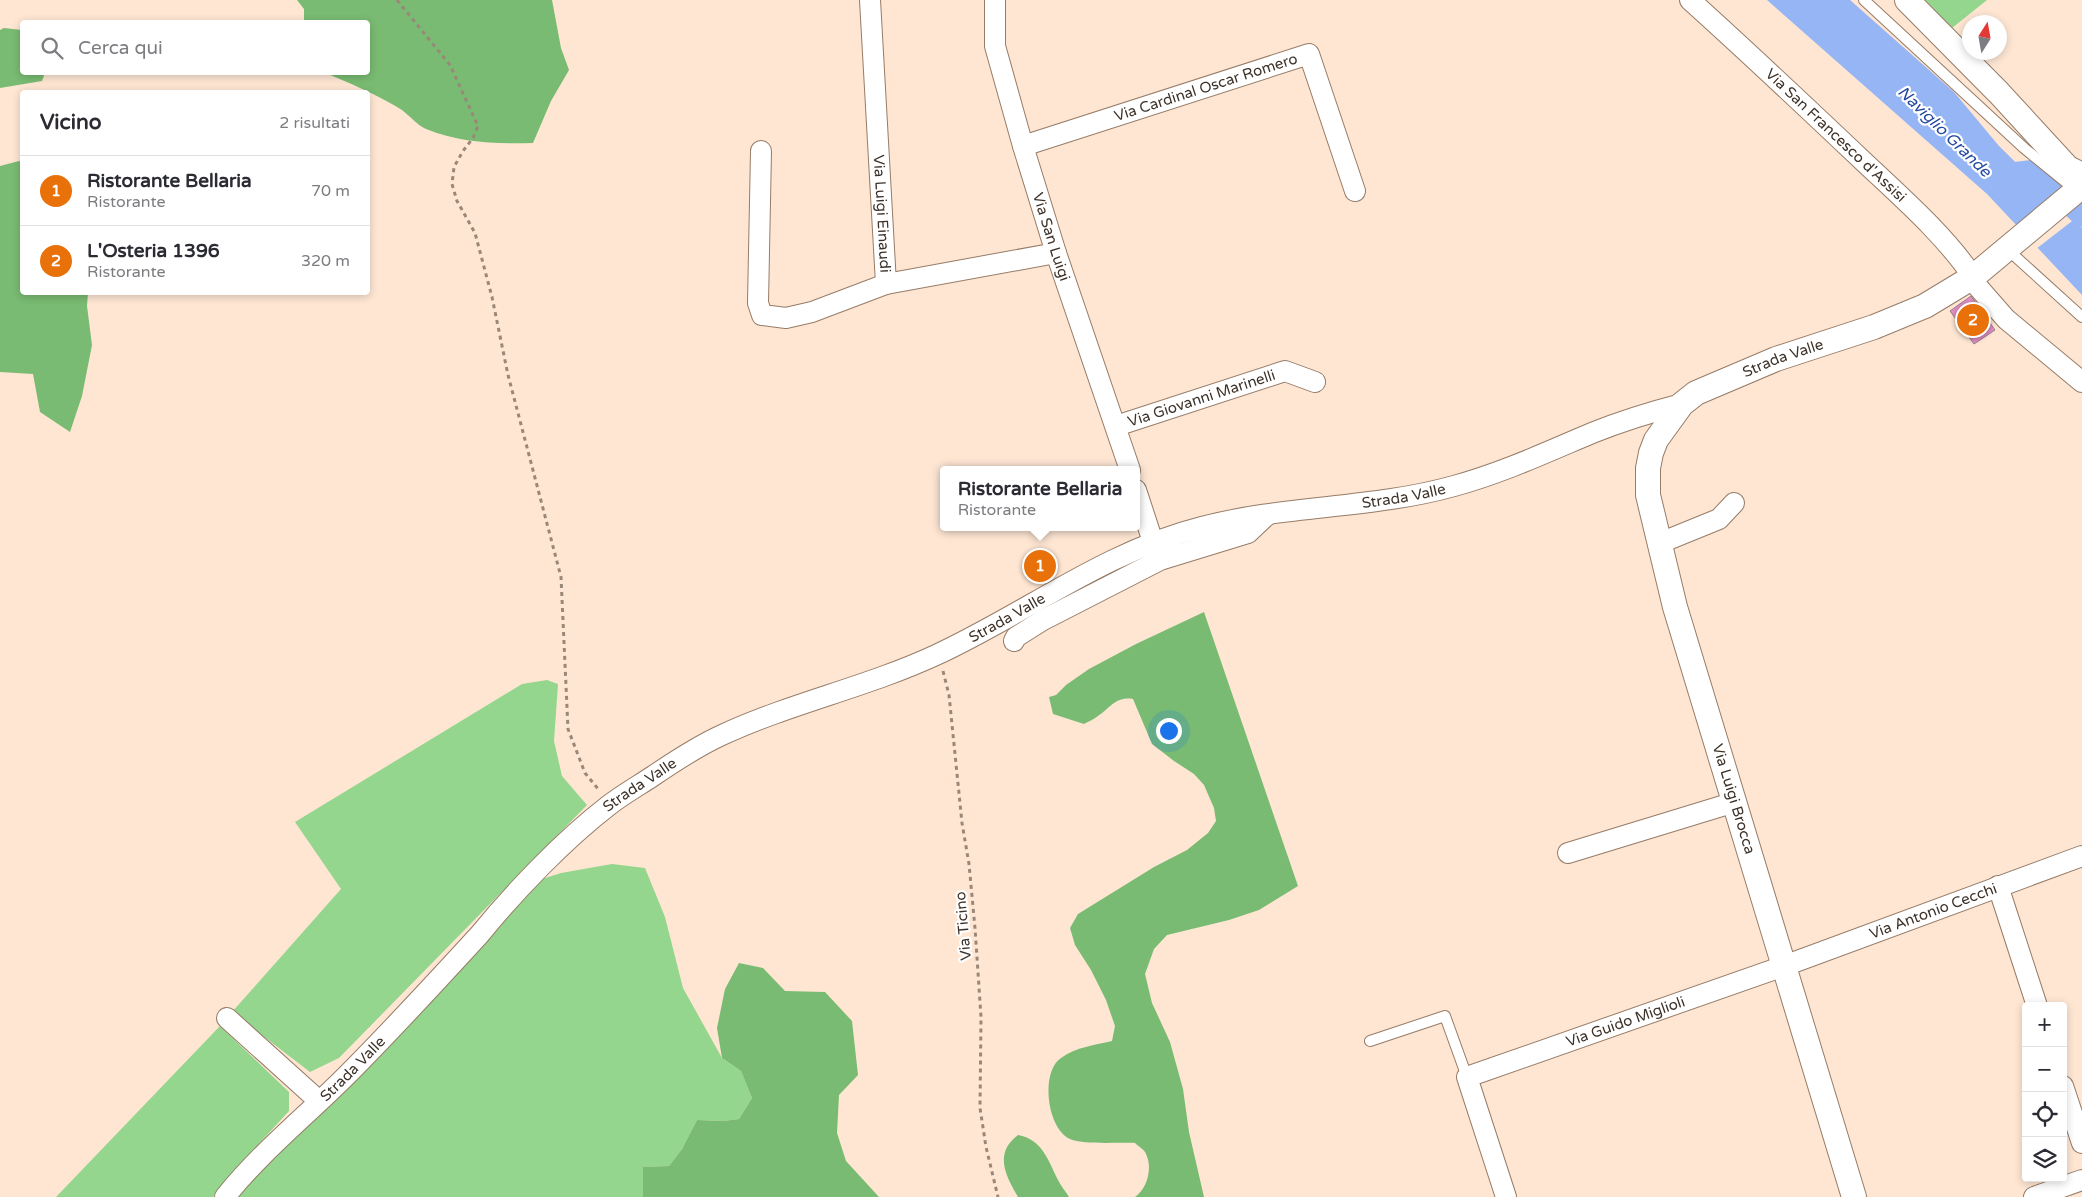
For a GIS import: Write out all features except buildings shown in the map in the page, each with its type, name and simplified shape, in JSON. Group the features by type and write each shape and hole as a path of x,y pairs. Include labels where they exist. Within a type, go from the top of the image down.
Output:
{"street":[{"name":"Via Luigi Einaudi","path":"870,0 886,284 1056,253"},
{"name":"Via San Luigi","path":"995,0 995,46 1023,146 1056,253 1129,466"},
{"name":"Via San Francesco d'Assisi","path":"1690,0 1906,201 1963,263 1972,278 2006,319 2082,382"},
{"path":"1907,0 1999,93 2068,168 2079,187"},
{"name":"Via Cardinal Oscar Romero","path":"1023,146 1309,54 1355,191"},
{"path":"761,151 758,303 762,315 786,318 812,312 886,284"},
{"name":"Strada Valle","path":"225,1197 391,1029 480,934 498,912 563,846 610,805 676,760 720,736 786,710 885,676 938,654 1079,576 1153,542 1202,527 1267,515 1396,499 1452,487 1517,465 1643,414 1682,404 1696,393 1776,359 1874,327 1925,306 1972,278 2012,246 2079,187"},
{"name":"Via Giovanni Marinelli","path":"1116,426 1285,371 1315,382"},
{"name":"Via Luigi Brocca","path":"1682,404 1656,440 1651,453 1648,468 1648,496 1676,607 1854,1197"},
{"path":"1140,502 1153,542"},
{"path":"1660,543 1719,519 1734,503"},
{"path":"1014,641 1016,637 1043,620 1160,560 1248,533 1267,515"},
{"path":"1568,853 1735,802"},
{"name":"Via Antonio Cecchi","path":"1784,966 2082,856"},
{"path":"1998,886 2036,1002"},
{"name":"Via Guido Miglioli","path":"1467,1077 1784,966"},
{"path":"227,1018 319,1101"},
{"path":"1467,1077 1506,1197"},
{"path":"2065,1092 2082,1143"},
{"path":"2034,1197 2082,1180"}],"lane":[{"path":"1864,0 2024,148 2068,184 2079,187"},
{"path":"2012,246 2082,317"},
{"path":"1370,1041 1445,1016 1467,1077"}],"path":[{"path":"397,0 450,65 478,126 473,138 462,151 454,167 452,184 457,201 475,233 492,297 508,375 562,577 568,729 585,773 610,805"},
{"name":"Via Ticino","path":"938,654 949,695 975,928 981,1018 980,1108 986,1147 998,1197"}],"green space":[{"path":"297,0 552,0 561,48 569,70 551,101 533,143 493,143 452,137 426,129 402,110 370,93 370,90 364,90 330,75 370,75 370,20 304,20 304,9"},
{"path":"1925,0 1987,0 1968,15 1962,15 1962,20 1952,28"},
{"path":"4,28 20,30 20,75 44,75 42,81 0,88 0,30"},
{"path":"20,161 20,295 88,295 87,306 92,345 82,396 70,432 40,412 33,374 0,372 0,166"},
{"path":"1204,612 1298,886 1259,910 1229,920 1167,935 1154,949 1145,974 1152,1003 1170,1042 1183,1089 1189,1132 1204,1197 1135,1197 1143,1189 1148,1178 1148,1160 1143,1150 1135,1143 1092,1143 1070,1139 1062,1133 1052,1113 1049,1087 1050,1075 1054,1065 1073,1051 1112,1041 1115,1026 1106,1000 1091,970 1075,945 1070,928 1078,914 1154,867 1187,850 1208,833 1216,821 1214,808 1204,785 1194,774 1152,744 1133,699 1122,699 1114,703 1084,724 1053,714 1049,697 1056,695 1066,685 1089,669 1136,644"},
{"path":"547,680 558,684 554,741 562,776 587,805 339,1058 310,1072 232,1012 341,889 295,822 522,684"},
{"path":"612,864 645,868 665,917 683,988 722,1058 741,1071 752,1098 739,1119 723,1121 697,1120 682,1149 669,1166 643,1167 643,1197 235,1197 536,881 561,873"},
{"path":"739,963 763,968 785,991 825,992 852,1021 858,1075 839,1095 837,1133 846,1161 879,1197 643,1197 643,1167 669,1166 682,1149 697,1120 723,1121 739,1119 752,1098 741,1071 722,1058 717,1028 725,989"},
{"path":"220,1026 289,1092 289,1111 213,1197 56,1197"},
{"path":"1018,1135 1026,1137 1039,1146 1069,1197 1018,1197 1009,1181 1004,1157 1006,1149"}],"water":[{"name":"Naviglio Grande","path":"1767,0 1850,0 1954,92 1999,146 2082,228 2082,295 1987,194"}],"pier":[{"path":"2070,212 2076,218 2036,249 2030,243"}],"waterway":[{"name":"Naviglio Grande","path":"1999,174 2032,170 2082,217"}],"place":[{"name":"L'Osteria 1396","path":"1973,320"},
{"name":"Ristorante Bellaria","path":"1040,566"}]}
